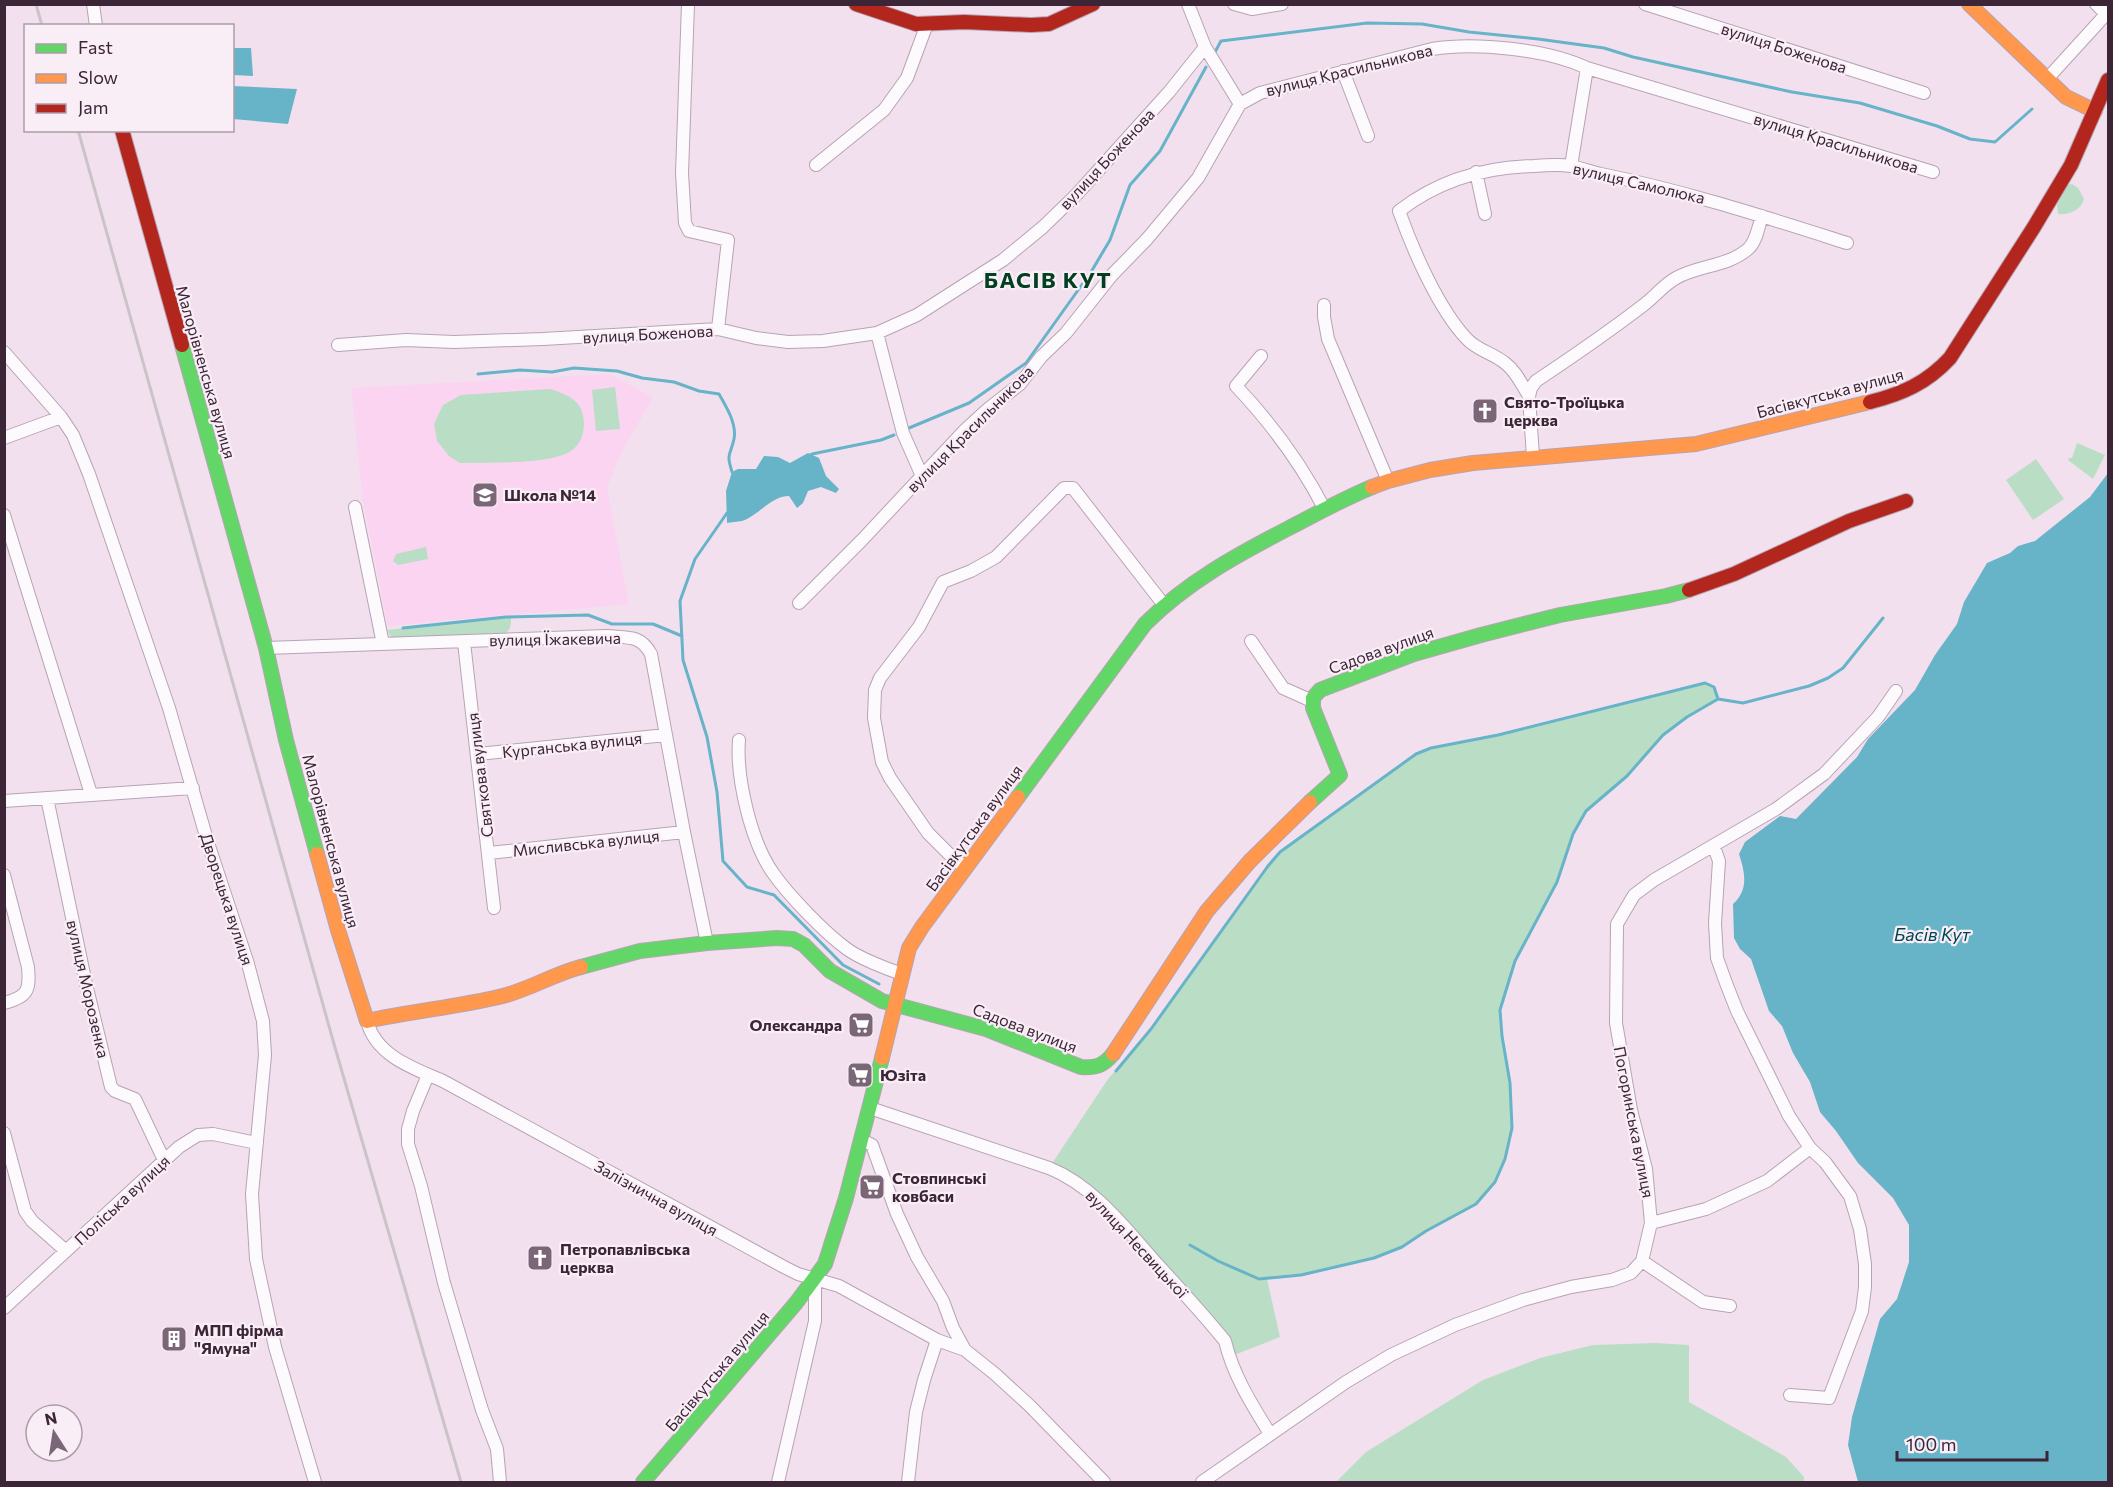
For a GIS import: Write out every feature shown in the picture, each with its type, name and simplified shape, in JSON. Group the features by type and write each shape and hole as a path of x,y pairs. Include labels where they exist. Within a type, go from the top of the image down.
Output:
{"street":[{"path":"93,4 96,24"},
{"path":"687,4 682,173 685,223 689,231 728,240 718,329"},
{"path":"856,4 916,24 964,22 1031,25 1049,24 1093,5"},
{"path":"1188,4 1205,47 1240,104"},
{"path":"1234,4 1252,9 1282,4"},
{"name":"вулиця Боженова","path":"1645,4 1924,93"},
{"path":"1969,4 2066,97 2095,111"},
{"path":"2047,79 2108,14 2096,4"},
{"path":"816,165 884,110 907,78 927,24"},
{"name":"вулиця Красильникова","path":"799,603 988,409 1020,384 1041,357 1066,333 1112,274 1147,239 1198,178 1240,104 1260,93 1432,49 1457,45 1538,54 1571,61 1587,68 1933,172"},
{"name":"вулиця Боженова","path":"338,345 406,340 454,342 543,339 718,329 756,338 788,342 823,341 877,333 917,315 1003,260 1043,227 1077,194 1169,92 1205,47"},
{"path":"1571,166 1587,68"},
{"path":"1343,71 1368,136"},
{"name":"Басівкутська вулиця","path":"643,1482 815,1280 825,1264 862,1140 893,1005 909,948 1126,649 1145,624 1164,605 1230,560 1350,496 1388,481 1430,470 1473,463 1696,444 1871,402 1917,387 1937,374 1968,332 2071,165 2109,80"},
{"name":"Малорівненська вулиця","path":"123,132 266,648 285,735 335,919 367,1021"},
{"name":"вулиця Самолюка","path":"1529,396 1517,376 1505,363 1467,339 1454,321 1424,269 1399,212 1420,196 1446,182 1476,172 1521,166 1571,166 1653,185 1846,243"},
{"path":"1476,172 1485,214"},
{"path":"1533,458 1529,396 1536,381 1649,302 1668,282 1689,272 1724,263 1750,248 1762,216"},
{"path":"1324,305 1328,339 1388,481"},
{"path":"877,333 903,433 922,476"},
{"name":"Дворецька вулиця","path":"4,352 61,417 73,435 89,474 169,708 208,843 248,964 263,1021 266,1055 252,1194 256,1259 274,1347 315,1482"},
{"path":"1261,356 1236,386 1276,430 1305,473 1325,510"},
{"path":"4,438 61,417"},
{"path":"966,867 956,861 928,833 890,778 882,762 874,718 874,697 880,678 919,627 943,582 948,578 971,571 996,556 1064,488 1073,488 1164,605"},
{"name":"Садова вулиця","path":"893,1005 986,1029 1081,1067 1094,1068 1105,1064 1119,1047 1207,911 1283,827 1340,775 1312,701 1314,695 1320,690 1413,654 1560,615 1666,597 1716,581 1849,521 1906,501"},
{"path":"355,507 383,644"},
{"path":"4,515 92,794"},
{"name":"вулиця Їжакевича","path":"266,648 606,636 633,638 645,643 651,654 707,943"},
{"path":"1251,641 1283,688 1312,701"},
{"name":"Святкова вулиця","path":"464,642 494,908"},
{"name":"Погоринська вулиця","path":"1642,1261 1651,1223 1646,1169 1631,1110 1616,1023 1617,924 1634,895 1654,880 1776,809 1824,774 1856,743 1896,691"},
{"name":"Курганська вулиця","path":"478,754 666,735"},
{"path":"739,740 742,780 749,818 773,872 824,929 849,950 902,974"},
{"path":"4,801 193,788"},
{"name":"вулиця Морозенка","path":"47,798 86,984 111,1087 115,1091 135,1098 164,1160"},
{"name":"Мисливська вулиця","path":"489,853 684,832"},
{"path":"1714,847 1719,861 1715,923 1718,958 1737,1011 1788,1116 1810,1148 1825,1162 1850,1196 1864,1246 1866,1287 1862,1311 1829,1398 1790,1395"},
{"path":"4,875 28,966 29,982 27,992 20,998 4,1003"},
{"path":"367,1021 403,1013 466,1005 507,995 563,972 640,951 757,939 793,939 804,945 830,971 847,983 893,1005"},
{"name":"Залізнична вулиця","path":"367,1021 370,1034 388,1054 784,1267 815,1280 839,1286 937,1340 965,1350 1037,1413 1104,1482"},
{"path":"428,1075 413,1111 408,1129 408,1144 421,1186 444,1283 482,1410 497,1449 500,1482"},
{"name":"вулиця Несвицької","path":"870,1108 1049,1167 1083,1187 1143,1248 1225,1341 1229,1357 1247,1396 1270,1434"},
{"path":"4,1133 25,1211 32,1221 66,1251"},
{"name":"Поліська вулиця","path":"4,1308 164,1160 198,1135 213,1134 257,1143"},
{"name":"Залізнична вулиця","path":"862,1140 872,1145 897,1214 917,1257 943,1301 953,1328 965,1350"},
{"path":"1651,1223 1706,1209 1767,1181 1810,1148"},
{"path":"1202,1482 1229,1466 1270,1434 1346,1382 1391,1355 1455,1325 1523,1300 1571,1287 1612,1280 1631,1273 1642,1261 1703,1302 1730,1306"},
{"name":"Басівкутська вулиця","path":"778,1482 815,1321 815,1280"},
{"path":"908,1482 916,1412 937,1340"}],"shaded area":[{"name":"Школа №14","path":"609,374 653,397 619,457 607,488 629,604 388,626 363,501 351,388"}],"green space":[{"path":"2072,184 2078,188 2084,199 2083,203 2074,211 2058,214 2057,205 2067,185"},
{"path":"615,387 620,429 596,431 592,390"},
{"path":"551,389 574,400 583,415 584,423 580,442 571,451 549,459 534,461 460,463 449,456 437,441 434,424 443,405 461,395"},
{"path":"2077,443 2105,455 2093,479 2068,460 2072,458"},
{"path":"2036,459 2064,499 2033,520 2006,480"},
{"path":"426,547 428,559 398,565 393,561 396,554"},
{"path":"511,617 510,628 503,635 394,638 387,630"},
{"path":"1705,683 1714,687 1718,699 1687,717 1663,735 1627,776 1586,811 1573,834 1557,882 1515,961 1500,1010 1510,1083 1512,1128 1505,1159 1495,1182 1476,1204 1402,1247 1374,1258 1301,1275 1267,1279 1280,1337 1229,1357 1225,1341 1125,1228 1049,1168 1108,1079 1151,1029 1280,852 1403,762 1437,747 1525,728"},
{"path":"1655,1343 1689,1345 1689,1402 1786,1457 1804,1477 1804,1482 1336,1482 1366,1452 1483,1380 1540,1358 1593,1345"}],"water":[{"path":"234,48 251,48 253,76 234,75"},
{"path":"234,86 297,89 288,124 234,119"},
{"path":"808,453 819,458 826,476 839,489 836,493 821,487 808,491 803,503 797,508 789,496 782,497 742,521 727,523 726,491 732,472 738,469 756,469 764,456 778,457 790,463"},
{"name":"Басів Кут","path":"2108,473 2108,1482 1858,1482 1848,1445 1852,1417 1880,1319 1897,1299 1909,1262 1909,1225 1893,1198 1858,1163 1820,1112 1810,1082 1793,1053 1782,1026 1769,1011 1751,959 1740,949 1734,938 1733,904 1744,887 1743,867 1739,854 1745,842 1780,816 1796,819 1857,757 1868,739 1915,690 1935,655 1957,624 1964,602 1987,563 2010,553 2018,546 2035,541 2090,497"}],"waterway":[{"path":"1215,52 1221,41 1367,23 1422,24 1604,48 1633,57 1792,92 1860,103 1937,126 1970,139 1995,142 2032,109"},
{"path":"909,428 969,403 1026,363 1091,272 1110,240 1130,185 1160,151 1206,67"},
{"path":"478,374 520,370 552,372 574,368 617,371 642,378 674,382 699,391 719,394 734,427 735,433 729,458 732,472"},
{"path":"809,456 894,435"},
{"path":"727,513 695,559 680,601 683,660 707,737 717,792 723,861 747,887 774,895 843,965 879,984"},
{"path":"403,628 506,617 588,615 612,624 653,624 682,636"},
{"path":"1190,1245 1218,1261 1259,1279 1301,1275 1374,1258 1402,1247 1476,1204 1495,1182 1505,1159 1512,1128 1510,1083 1500,1010 1515,961 1557,882 1573,834 1586,811 1627,776 1663,735 1687,717 1718,699 1743,703 1809,686 1828,678 1843,668 1883,618"},
{"path":"1116,1071 1151,1029 1280,852 1416,754 1431,748 1498,735 1705,683 1714,687 1718,699"}],"railway":[{"path":"36,4 41,24"},
{"path":"79,132 334,1044 461,1482"}],"traffic: fast":[{"path":"182,345 266,648 286,740 317,854"},
{"path":"1018,797 1145,624 1161,609 1195,582 1232,559 1372,487"},
{"path":"1310,802 1340,775 1313,708 1313,698 1320,690 1414,654 1481,635 1560,615 1689,590"},
{"path":"581,967 640,951 707,943 793,939 804,945 830,971 882,1001 986,1029 1081,1067 1099,1065 1113,1054"},
{"path":"643,1482 796,1303 825,1264 846,1198 882,1058"}],"traffic: slow":[{"path":"1969,4 2066,97 2095,111"},
{"path":"1372,487 1430,470 1473,463 1696,444 1870,402"},
{"path":"882,1058 909,948 1018,797"},
{"path":"1113,1054 1207,911 1250,861 1310,802"},
{"path":"317,854 367,1021 503,996 581,967"}],"traffic: jam":[{"path":"856,4 916,24 964,22 1031,25 1049,24 1093,4"},
{"path":"1870,402 1893,395 1923,381 1950,358 2071,165 2108,80"},
{"path":"123,132 182,345"},
{"path":"1689,590 1734,574 1849,521 1906,501"}],"place":[{"name":"Свято-Троїцька церква","path":"1485,411"},
{"name":"Школа №14","path":"485,495"},
{"name":"Олександра","path":"861,1025"},
{"name":"Юзіта","path":"860,1075"},
{"name":"Стовпинські ковбаси","path":"872,1187"},
{"name":"Петропавлівська церква","path":"540,1258"},
{"name":"МПП фірма \"Ямуна\"","path":"174,1339"}],"district":[{"name":"БАСІВ КУТ","path":"1048,280"}]}
